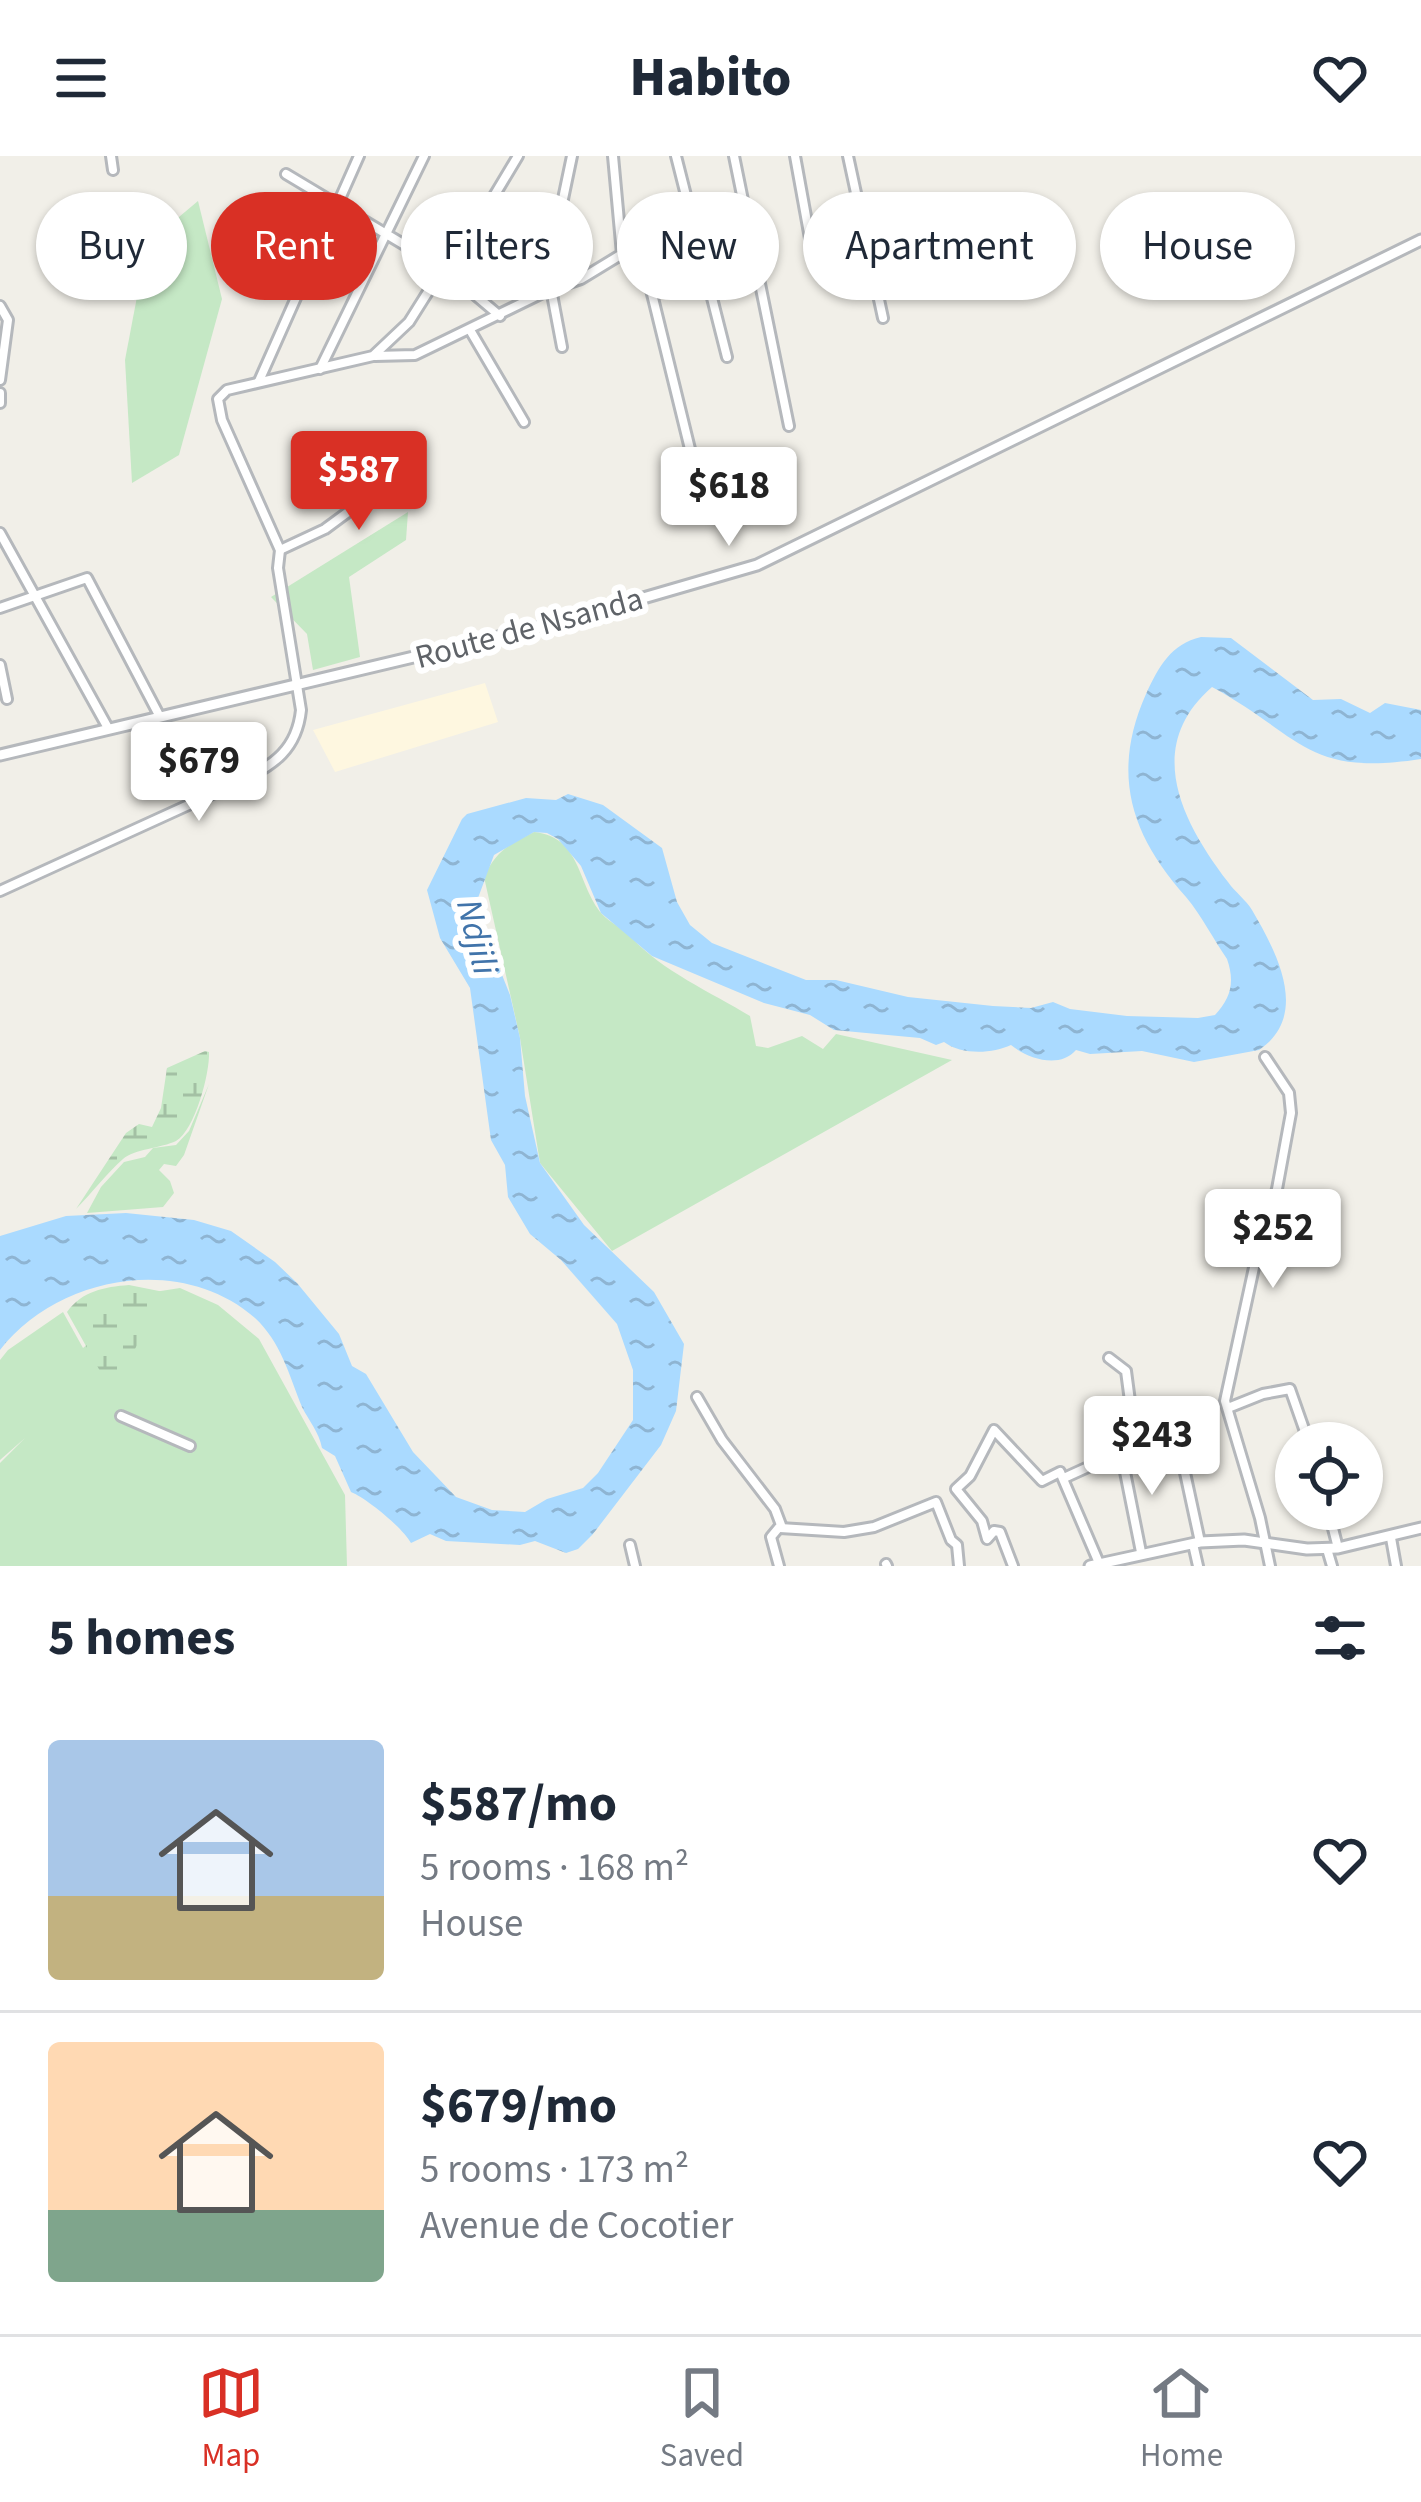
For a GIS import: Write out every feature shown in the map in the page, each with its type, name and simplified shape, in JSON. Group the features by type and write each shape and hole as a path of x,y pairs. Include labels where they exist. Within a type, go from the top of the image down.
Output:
{"street":[{"path":"111,156 112,170"},
{"path":"341,192 359,156"},
{"path":"319,370 424,156"},
{"path":"496,192 518,156"},
{"path":"564,192 572,156"},
{"path":"613,156 617,200"},
{"path":"676,156 727,356"},
{"path":"734,156 789,427"},
{"path":"795,156 803,200"},
{"path":"848,156 883,318"},
{"path":"286,174 315,192"},
{"path":"377,231 401,245"},
{"name":"Route de Nsanda","path":"0,755 557,623 757,565 1421,240"},
{"path":"259,381 294,300"},
{"path":"374,356 409,322 423,300"},
{"path":"481,300 500,316"},
{"path":"0,891 272,766 298,731 301,710 278,568 280,550 222,420 218,399 227,389 259,381 374,356 415,355 530,300"},
{"path":"553,300 562,347"},
{"path":"655,300 690,449"},
{"path":"0,305 8,320 0,380"},
{"path":"470,330 524,422"},
{"path":"0,393 0,403"},
{"path":"280,550 326,529 409,467"},
{"path":"2,539 108,728"},
{"path":"0,608 87,578 160,717"},
{"path":"0,664 8,700"},
{"path":"1265,1058 1288,1093 1291,1114 1225,1401 1270,1566"},
{"path":"1109,1358 1126,1371 1135,1439 1179,1445 1198,1566"},
{"path":"1228,1408 1290,1389 1302,1422"},
{"path":"697,1397 722,1440 775,1509 780,1528"},
{"path":"121,1416 190,1446"},
{"path":"1013,1566 1000,1532 994,1531 987,1539 982,1521 956,1490 970,1476 994,1430 1042,1481 1121,1452 1141,1552"},
{"path":"1062,1475 1094,1564 1128,1561 1141,1552 1197,1543 1333,1548 1421,1528"},
{"path":"779,1566 772,1531 844,1532 874,1527 909,1516 931,1501 936,1502 957,1545 959,1566"},
{"path":"1331,1530 1332,1566"},
{"path":"1391,1538 1396,1566"},
{"path":"630,1545 635,1566"}],"shaded area":[{"path":"485,683 498,722 335,772 313,730"}],"green space":[{"path":"198,201 211,254 211,300 222,300 179,455 132,483 125,360 136,300 187,300 187,210"},
{"path":"408,512 406,540 349,577 360,657 313,670 307,634 271,597"},
{"path":"534,832 550,836 570,852 605,917 672,971 750,1016 756,1046 768,1048 802,1036 823,1049 836,1034 952,1060 612,1251 540,1163 520,1038 484,877 504,849"},
{"path":"205,1051 209,1061 204,1086 183,1135 123,1159 76,1209 126,1133 139,1124 152,1127 161,1108 167,1068"},
{"path":"209,1084 184,1155 176,1166 164,1164 159,1170 174,1193 163,1207 87,1213 101,1187 124,1162 145,1157 153,1148 176,1145 189,1131"},
{"path":"129,1285 174,1294 143,1314 140,1337 121,1380 119,1405 67,1312 94,1291"},
{"path":"180,1288 218,1305 259,1339 345,1495 347,1566 0,1566 0,1463 25,1438 0,1460 0,1360 63,1312 83,1348 148,1293"}],"water":[{"name":"Ndjili","path":"1201,637 1231,638 1313,700 1341,699 1370,713 1385,703 1421,710 1421,759 1382,763 1352,762 1306,748 1212,687 1191,710 1179,734 1175,759 1185,810 1211,859 1252,910 1284,982 1283,1019 1275,1036 1259,1050 1194,1062 1142,1051 1090,1054 1076,1050 1053,1060 1035,1058 1011,1045 968,1051 920,1038 834,1030 810,1015 764,1003 652,956 601,913 581,866 547,833 534,832 494,855 478,898 483,927 510,995 540,1163 584,1225 654,1292 684,1344 676,1411 661,1445 578,1549 566,1553 535,1541 520,1545 446,1541 430,1534 411,1543 383,1514 351,1492 335,1456 322,1448 264,1327 225,1298 192,1285 157,1280 86,1290 25,1325 0,1350 0,1236 66,1216 126,1213 194,1220 231,1231 297,1283 339,1334 352,1366 366,1374 413,1452 456,1497 492,1510 525,1512 547,1499 583,1488 633,1420 633,1370 617,1324 561,1260 530,1234 508,1197 505,1165 491,1140 470,988 440,938 427,890 462,819 526,798 556,800 568,794 603,805 662,848 677,902 690,925 712,943 806,980 836,980 908,997 993,1006 1031,1008 1053,1002 1070,1009 1127,1016 1215,1015 1230,989 1227,959 1151,850 1132,802 1129,776 1135,723 1151,684 1174,651"}]}
